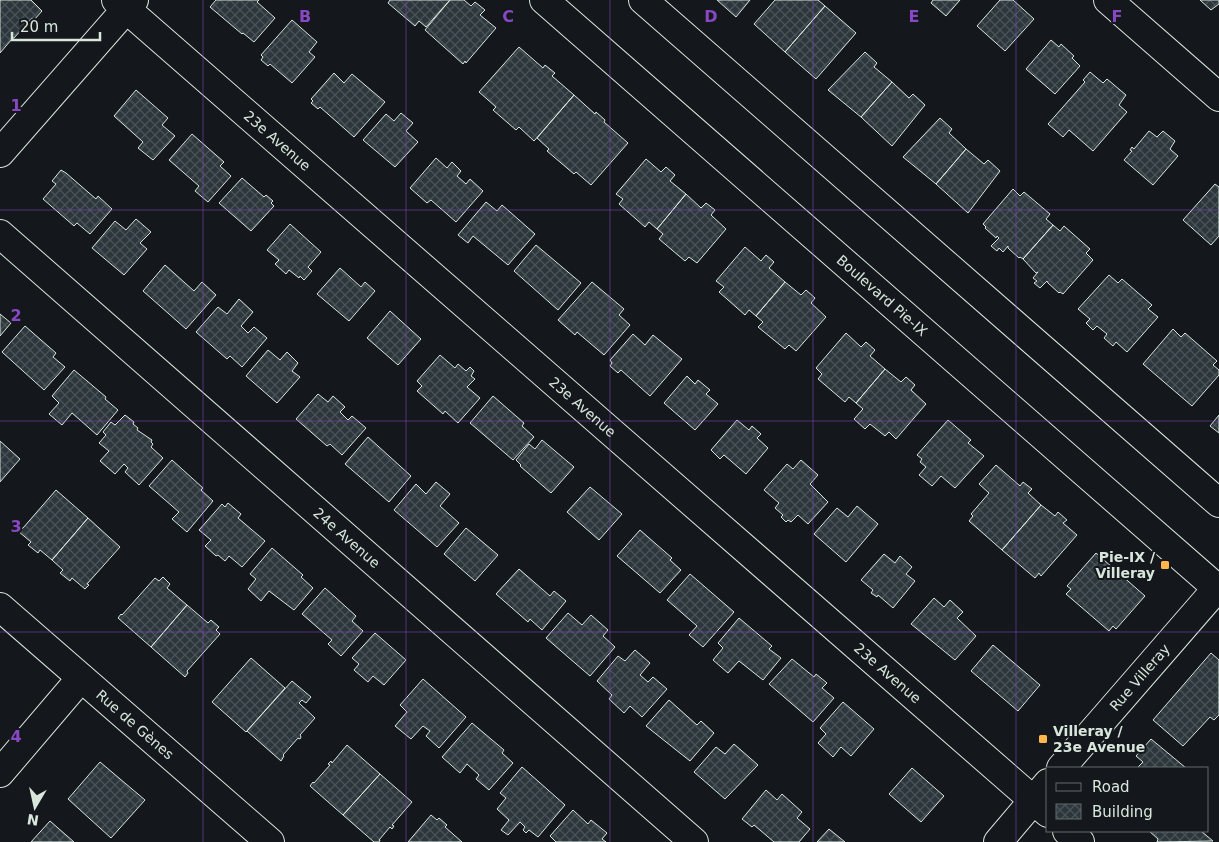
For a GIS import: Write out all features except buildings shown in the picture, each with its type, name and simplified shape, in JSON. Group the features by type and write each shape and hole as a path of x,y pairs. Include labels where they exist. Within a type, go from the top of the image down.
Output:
{"street":[{"name":"Boulevard Pie-IX","path":"544,0 1218,588"},
{"path":"643,0 1219,503"},
{"path":"1108,0 1219,97"},
{"path":"0,153 126,3"},
{"name":"23e Avenue","path":"126,3 1043,799"},
{"name":"24e Avenue","path":"0,234 694,842"},
{"name":"Rue Villeray","path":"1062,767 1218,588"},
{"name":"Rue de Gènes","path":"0,607 270,842"},
{"path":"0,774 81,678"},
{"path":"998,842 1043,799"},
{"path":"1069,832 1080,842"}],"place":[{"name":"Pie-IX / Villeray","path":"1165,565"},
{"name":"Villeray / 23e Avenue","path":"1043,739"}]}
